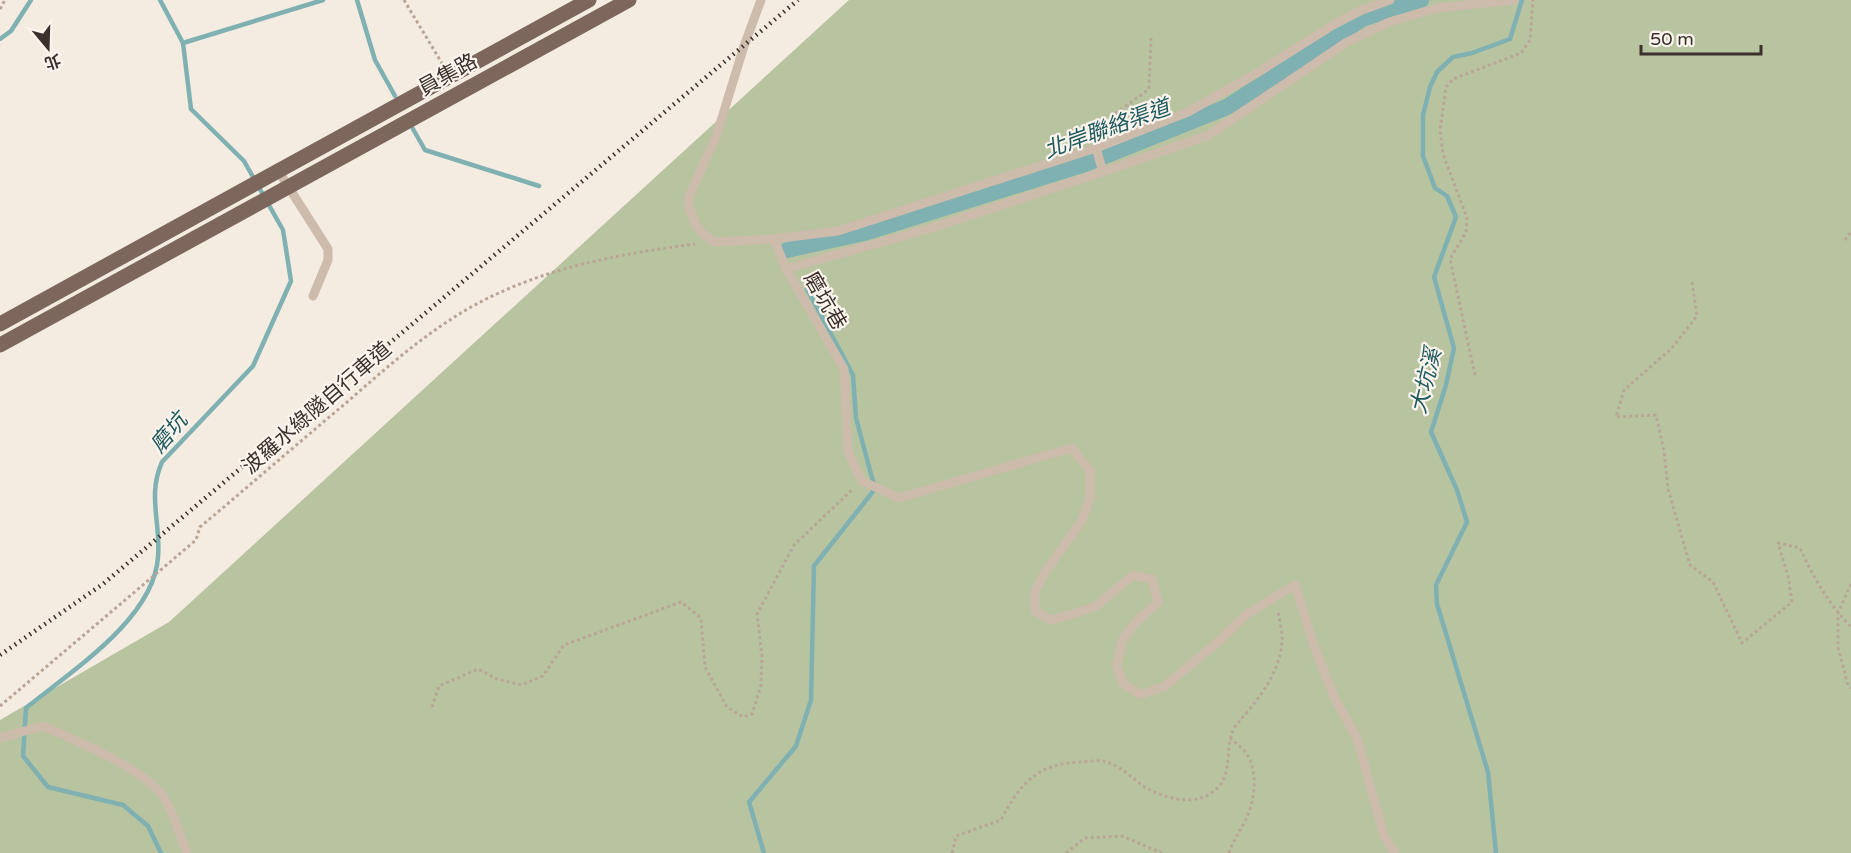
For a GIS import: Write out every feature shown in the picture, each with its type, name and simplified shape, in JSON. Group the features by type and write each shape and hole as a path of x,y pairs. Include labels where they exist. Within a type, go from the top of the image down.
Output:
{"main road":[{"name":"員集路","path":"0,324 589,0"},
{"name":"員集路","path":"0,345 629,0"}],"lane":[{"path":"761,0 744,46 717,134 689,196 688,205 696,225 714,242 774,239 838,231 1096,148 1188,112 1257,74 1333,25 1362,10 1390,0"},
{"path":"786,269 928,228 1103,172 1209,135 1347,42 1389,22 1437,8 1513,0"},
{"path":"1096,148 1103,172"},
{"path":"279,172 328,249 328,260 313,296"},
{"name":"磨坑巷","path":"774,239 786,269 844,369 848,452 862,481"},
{"path":"862,481 899,498 1072,448 1090,471 1090,498 1082,520 1046,571 1035,591 1035,611 1050,620 1074,614 1096,606 1133,575 1152,579 1158,602 1135,623 1122,641 1117,666 1123,684 1141,695 1165,687 1247,614 1295,585 1313,643 1335,699 1357,738 1384,836 1395,853"},
{"path":"4,736 43,726 110,757 147,781 165,799 187,853"}],"path":[{"path":"0,9 5,0"},
{"path":"404,0 450,76"},
{"path":"1475,375 1450,260 1466,232 1467,218 1443,154 1440,131 1446,87 1453,79 1521,53 1530,40 1533,0"},
{"path":"1096,148 1102,130 1115,114 1149,89 1151,37"},
{"path":"1845,240 1851,232"},
{"name":"波羅水綠隧自行車道","path":"0,706 196,540 200,527 410,348 453,317 500,292 547,273 627,253 714,242"},
{"path":"1692,282 1697,316 1671,349 1624,390 1616,417 1656,414 1664,452 1668,489 1690,565 1713,582 1742,643 1792,602 1788,576 1778,543 1800,548 1812,574 1838,614 1851,627"},
{"path":"432,707 439,686 478,669 497,679 522,685 543,676 564,645 681,602 701,618 705,667 727,707 743,717 752,714 760,685 762,656 757,614 794,545 862,481"},
{"path":"1851,584 1838,614 1838,647 1848,685 1851,688"},
{"path":"952,853 956,837 1001,820 1015,794 1033,776 1065,763 1103,761 1128,774 1153,792 1181,800 1203,799 1217,790 1225,776 1233,729 1259,699 1275,669 1283,641 1276,596"},
{"path":"1229,853 1247,818 1254,786 1253,767 1246,753 1231,739"},
{"path":"1066,853 1084,838 1122,836 1162,853"}],"green space":[{"path":"849,0 1851,0 1851,853 0,853 0,720 169,622"}],"waterway":[{"path":"0,39 11,31 31,0"},
{"name":"磨坑","path":"160,0 183,43 191,109 244,161 283,230 291,281 253,366 162,462 155,486 158,557 153,580 142,602 107,642 26,708 23,756 48,787 123,805 148,826 161,853"},
{"path":"183,43 323,0"},
{"path":"357,0 375,60 395,96"},
{"name":"北岸聯絡渠道","path":"787,250 864,233 1085,164 1227,107 1362,19 1421,0"},
{"name":"大坑溪","path":"1496,853 1488,772 1437,604 1436,585 1467,522 1457,490 1431,432 1446,385 1454,348 1434,277 1456,217 1447,196 1435,188 1423,156 1423,115 1430,87 1437,72 1453,57 1472,53 1510,39 1522,0"},
{"path":"413,129 425,150 539,186"},
{"path":"764,853 749,802 796,746 811,700 814,566 875,489 856,418 853,375 807,289"}],"railway":[{"path":"0,655 103,584 798,0"}]}
